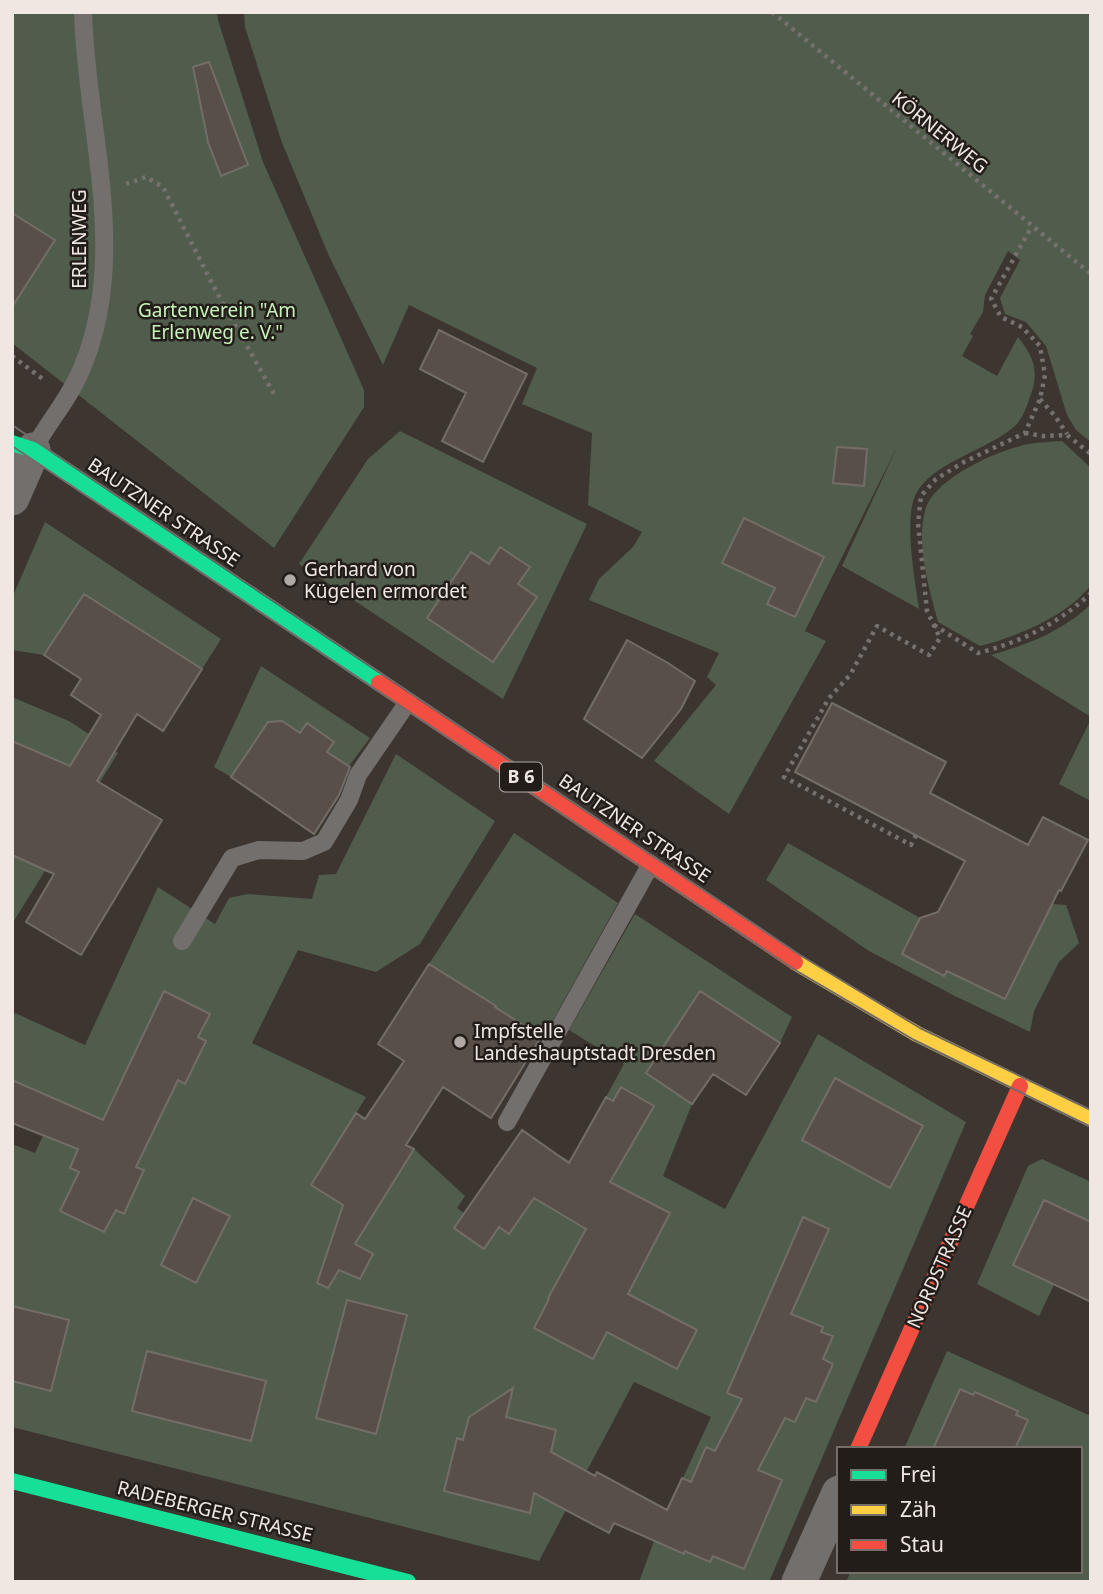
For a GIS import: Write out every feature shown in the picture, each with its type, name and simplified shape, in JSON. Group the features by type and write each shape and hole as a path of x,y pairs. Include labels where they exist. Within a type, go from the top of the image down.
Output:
{"main road":[{"name":"BAUTZNER STRASSE","path":"19,439 797,963 918,1034 1091,1119"},
{"name":"NORDSTRASSE","path":"859,1447 1020,1086"},
{"name":"RADEBERGER STRASSE","path":"12,1481 408,1582"}],"street":[{"path":"12,498 19,439"},
{"path":"799,1582 837,1497"}],"lane":[{"name":"ERLENWEG","path":"19,439 67,397 91,344 100,300 103,276 102,189 84,42 83,12"},
{"path":"182,941 232,858 259,850 303,851 324,842 349,800 358,775 408,702"},
{"path":"507,1122 651,864"}],"path":[{"name":"KÖRNERWEG","path":"772,12 1091,274"},
{"path":"102,189 114,189 146,177 163,187 216,291 275,394"},
{"path":"1025,433 1041,399 1045,374 1040,346 1022,327 1001,317 991,299 1032,226"},
{"path":"12,356 67,397"},
{"path":"1041,399 1067,435 1091,454"},
{"path":"916,835 911,845 785,777 829,698 850,675 877,626 929,655 940,638 927,611 918,523 921,496 936,479 964,462 1025,433 1043,436 1067,435"},
{"path":"933,624 978,653 1010,645 1076,608 1091,593"}],"green space":[{"name":"Gartenverein \"Am Erlenweg e. V.\"","path":"12,12 217,12 263,162 364,390 364,407 274,548 12,343"},
{"path":"244,12 1091,12 1091,442 1076,430 1067,415 1046,346 1026,322 1005,314 1000,298 1020,260 1008,251 985,295 983,312 970,334 973,336 962,356 997,376 1018,337 1030,356 1035,375 1024,414 1005,434 933,474 915,496 910,536 919,609 842,566 899,443 805,631 826,641 729,814 654,761 716,685 707,677 719,653 589,600 599,579 633,547 642,532 588,505 592,433 522,404 537,368 409,305 383,365 329,256 281,140 245,27"},
{"path":"400,431 587,524 503,699 299,564 368,459"},
{"path":"1062,441 1091,468 1091,585 1055,616 1010,637 980,646 938,622 923,553 925,511 930,499 940,488 969,467 1016,447"},
{"path":"45,522 221,639 202,669 84,594 44,655 12,650 12,598"},
{"path":"1091,604 1091,717 991,655 1044,636 1069,622"},
{"path":"261,666 370,738 349,766 282,721 268,722 231,777 214,767"},
{"path":"12,697 69,721 118,753 12,924"},
{"path":"1091,719 1091,801 1059,784"},
{"path":"396,754 495,821 420,944 376,972 298,950 252,1043 366,1097 312,1186 369,1221 414,1149 465,1196 457,1208 464,1213 454,1228 484,1249 499,1227 509,1234 551,1174 541,1166 552,1151 570,1161 585,1134 625,1156 654,1106 622,1087 613,1101 606,1097 624,1064 569,1030 635,914 792,1017 780,1043 699,991 646,1073 692,1104 663,1176 725,1209 818,1034 966,1122 769,1582 639,1582 654,1541 711,1417 634,1382 539,1561 12,1427 12,1144 35,1153 59,1101 35,1097 12,1087 12,1019 15,1013 85,1045 158,887 215,924 229,898 248,894 312,899 319,875 336,874","holes":["334,1234 355,1262 349,1274 324,1263","668,1315 697,1330 677,1369"]},
{"path":"514,833 618,903 542,1040 429,964"},
{"path":"788,843 920,918 902,954 944,976 1004,861 974,984 1005,999 1052,904 1066,905 1079,943 1059,962 1034,1011 1030,1032 869,951 766,880"},
{"path":"1042,1159 1091,1182 1091,1222 1044,1200 1013,1265 1054,1285 1039,1316 977,1284 1028,1166"},
{"path":"947,1351 1091,1416 1091,1582 846,1582 850,1573 1082,1573 1082,1447 905,1447"}],"building":[{"path":"209,62 248,165 221,176 208,142 193,67"},
{"path":"12,213 55,240 12,307"},
{"path":"439,330 527,374 483,462 442,441 466,393 420,369"},
{"path":"837,447 867,449 864,486 833,483"},
{"path":"744,518 824,557 795,617 767,604 775,588 722,563"},
{"path":"500,547 530,567 518,584 537,597 493,662 427,618 471,552 489,564"},
{"path":"84,594 202,669 163,731 137,714 97,781 162,820 81,955 26,922 54,874 12,855 12,741 70,766 101,715 71,695 81,679 44,655"},
{"path":"627,640 695,681 681,709 642,758 584,719"},
{"path":"832,703 946,762 930,793 1028,845 1043,817 1088,840 1061,891 1059,890 1005,999 947,971 944,976 902,954 920,918 938,912 965,861 795,772"},
{"path":"282,721 300,733 307,723 334,742 327,752 350,767 339,795 314,834 231,777 268,722"},
{"path":"429,964 496,1006 540,1039 491,1118 443,1087 406,1145 414,1149 355,1244 373,1254 360,1279 339,1270 328,1288 317,1283 343,1205 311,1185 356,1113 365,1119 404,1061 378,1044"},
{"path":"164,991 210,1014 198,1037 206,1041 185,1084 178,1080 136,1167 144,1170 124,1214 116,1210 104,1232 60,1211 79,1172 70,1168 78,1149 12,1123 12,1080 103,1120"},
{"path":"700,991 780,1043 746,1095 713,1074 692,1104 646,1073"},
{"path":"835,1078 923,1126 890,1188 802,1140"},
{"path":"621,1087 654,1106 610,1182 670,1213 628,1294 697,1330 677,1369 607,1332 593,1359 534,1328 586,1229 534,1198 509,1234 499,1227 484,1249 454,1228 522,1130 569,1163 606,1097 613,1101"},
{"path":"193,1198 230,1216 196,1283 161,1265"},
{"path":"1044,1200 1091,1222 1091,1302 1013,1265"},
{"path":"803,1217 829,1229 791,1314 823,1327 821,1332 833,1336 823,1359 833,1364 816,1402 806,1398 795,1422 785,1418 758,1470 782,1480 744,1569 713,1556 710,1562 685,1551 684,1554 614,1523 609,1533 534,1493 530,1513 444,1491 457,1438 463,1440 469,1417 513,1388 506,1417 556,1430 551,1452 595,1476 597,1472 667,1510 682,1478 691,1482 706,1447 715,1451 742,1399 727,1393"},
{"path":"347,1300 407,1315 376,1434 316,1418"},
{"path":"12,1306 69,1320 51,1391 12,1381"},
{"path":"147,1351 266,1381 251,1441 132,1411"},
{"path":"960,1389 973,1395 975,1392 1018,1411 1016,1415 1028,1420 1016,1447 934,1447"}],"tram line":[{"path":"12,425 800,955 920,1028 1091,1110"},
{"path":"12,446 795,970 914,1040 1091,1127"}],"traffic: fast":[{"path":"12,443 33,450 379,683"},
{"path":"12,1481 408,1582"}],"traffic: slow":[{"path":"795,962 917,1034 1091,1119"}],"traffic: jam":[{"path":"379,683 795,962"},
{"path":"859,1447 1020,1086"}],"place":[{"name":"Gerhard von Kügelen ermordet","path":"290,580"},
{"name":"Impfstelle Landeshauptstadt Dresden","path":"460,1042"}]}
